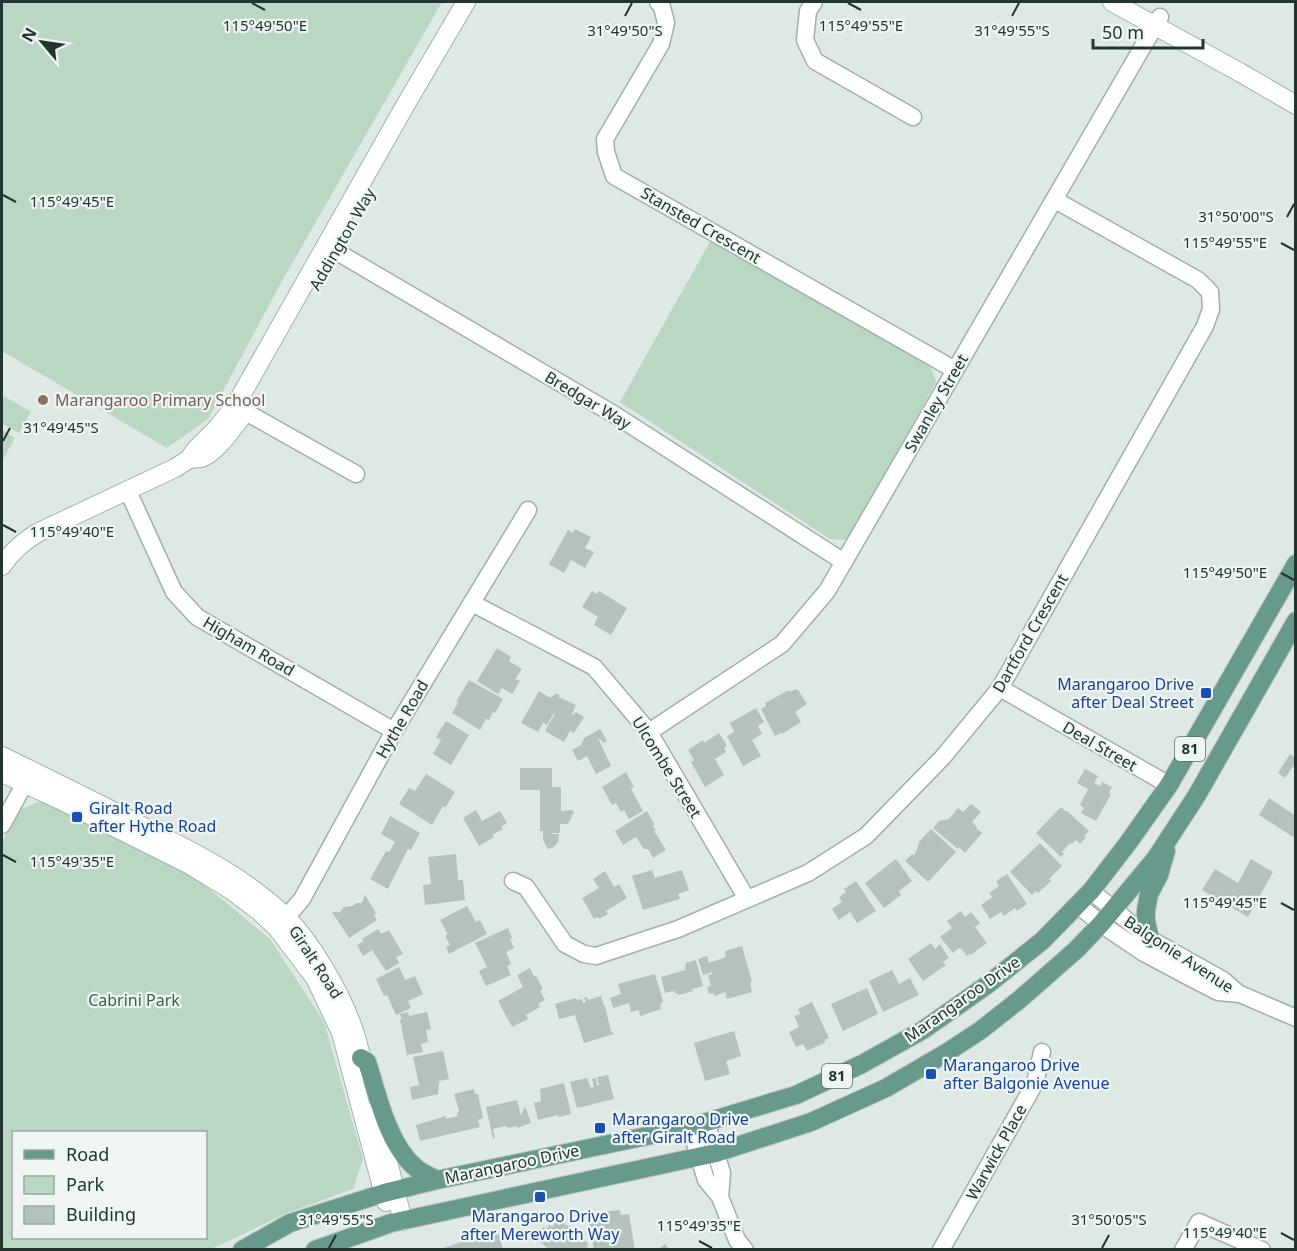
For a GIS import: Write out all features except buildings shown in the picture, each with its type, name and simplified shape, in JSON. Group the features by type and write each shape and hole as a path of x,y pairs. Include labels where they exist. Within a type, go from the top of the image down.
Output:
{"main road":[{"name":"Marangaroo Drive","path":"242,1250 290,1223 390,1192 698,1125 796,1095 862,1064 923,1030 987,985 1042,941 1091,891 1169,785 1296,564"},
{"name":"Marangaroo Drive","path":"315,1250 397,1222 708,1156 811,1122 886,1088 946,1053 981,1030 1019,1000 1076,950 1101,924 1156,858 1197,795 1296,621"},
{"path":"1150,939 1146,921 1149,894 1159,875 1171,835"},
{"path":"361,1058 367,1062 390,1132 397,1145 417,1169 437,1180"}],"street":[{"name":"Addington Way","path":"332,249 401,113 466,2"},
{"name":"Addington Way","path":"2,566 23,542 37,533 128,491 189,459 216,429 240,409 478,2"},
{"name":"Stansted Crescent","path":"658,2 666,23 661,44 605,139 606,152 614,176 955,370"},
{"path":"814,2 808,11 805,40 815,61 913,117"},
{"path":"1112,2 1158,22 1296,93"},
{"path":"1132,2 1158,22 1296,105"},
{"name":"Swanley Street","path":"649,732 782,644 827,591 1158,22"},
{"name":"Dartford Crescent","path":"513,880 526,887 565,944 584,954 596,956 678,929 808,873 866,836 943,757 1000,688 1205,326 1211,309 1210,292 1198,280 1054,200"},
{"name":"Bredgar Way","path":"332,249 615,415 844,562"},
{"path":"240,409 356,474"},
{"name":"Higham Road","path":"128,491 174,592 197,617 394,731"},
{"name":"Hythe Road","path":"282,923 302,899 394,731 528,510"},
{"name":"Ulcombe Street","path":"472,603 594,667 649,732 747,899"},
{"name":"Deal Street","path":"1000,688 1169,785"},
{"name":"Giralt Road","path":"2,756 58,799 190,865 305,940 342,1000 352,1026 397,1222"},
{"name":"Giralt Road","path":"2,773 29,778"},
{"path":"2,825 29,778"},
{"name":"Balgonie Avenue","path":"1091,891 1150,939 1223,980 1240,994 1296,1018"},
{"name":"Balgonie Avenue","path":"1078,905 1101,924 1144,953 1218,992 1240,994"},
{"name":"Giralt Road","path":"282,923 315,978 341,1033 390,1192"},
{"name":"Warwick Place","path":"941,1250 1035,1083 1042,1052"},
{"path":"698,1125 708,1156 722,1173 720,1197 737,1240 745,1250"},
{"path":"1183,1250 1199,1222 1262,1250"}],"green space":[{"path":"2,2 442,2 282,281 208,419 167,448 2,351"},
{"path":"711,240 929,363 936,382 849,540 830,539 620,402"},
{"path":"2,395 31,412 19,433 2,423"},
{"path":"2,430 15,438 3,459 2,458"},
{"name":"Cabrini Park","path":"40,801 196,878 270,939 324,1022 363,1159 353,1189 287,1213 212,1249 2,1250 2,842 19,810"}],"place":[{"name":"Marangaroo Primary School","path":"43,400"},
{"name":"Marangaroo Drive after Deal Street","path":"1206,693"},
{"name":"Giralt Road after Hythe Road","path":"77,817"},
{"name":"Marangaroo Drive after Balgonie Avenue","path":"931,1074"},
{"name":"Marangaroo Drive after Giralt Road","path":"600,1128"},
{"name":"Marangaroo Drive after Mereworth Way","path":"540,1197"}]}
